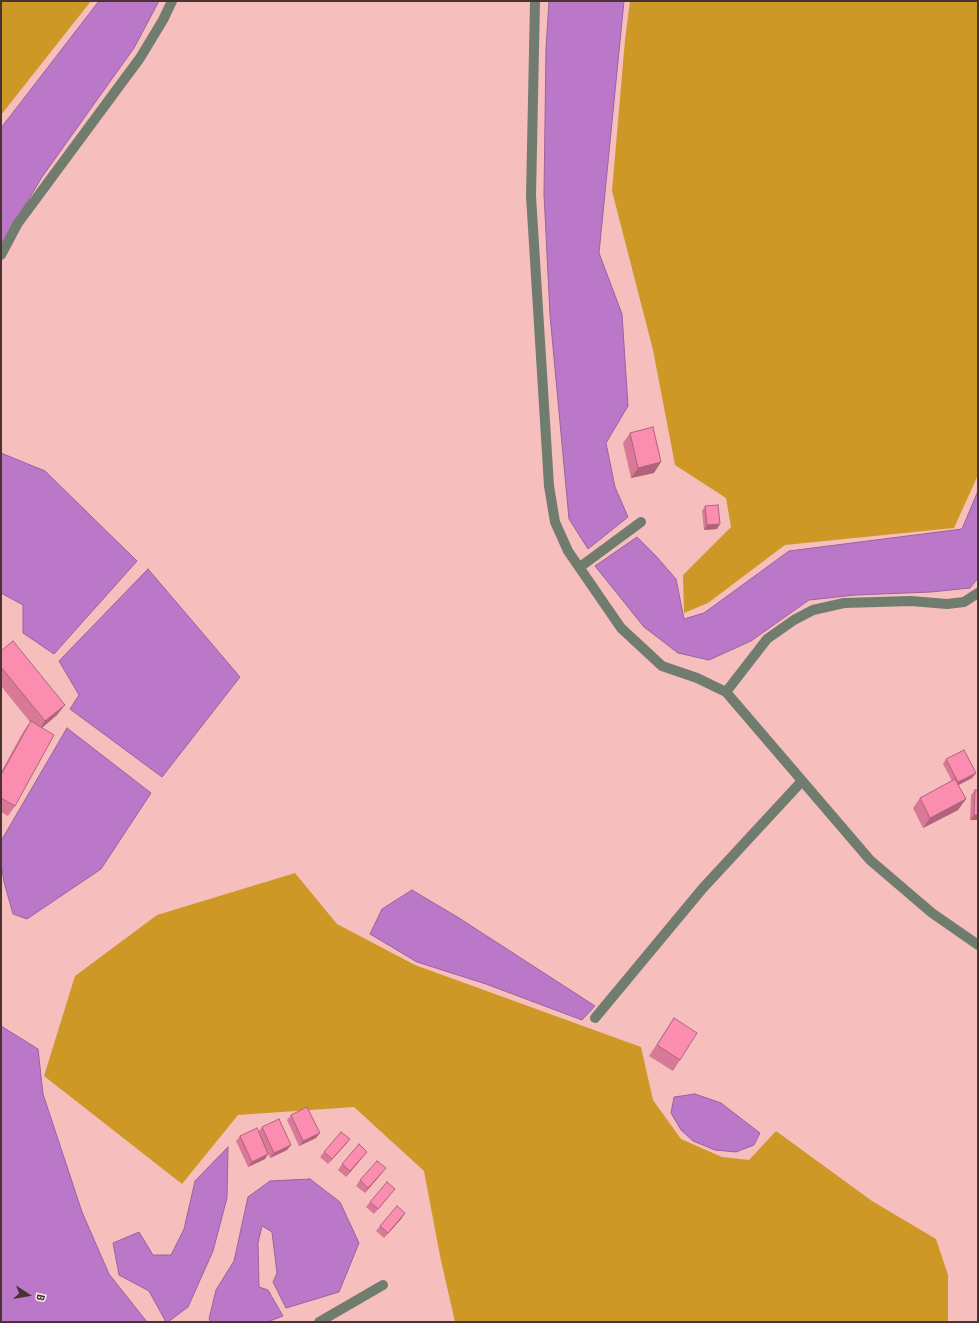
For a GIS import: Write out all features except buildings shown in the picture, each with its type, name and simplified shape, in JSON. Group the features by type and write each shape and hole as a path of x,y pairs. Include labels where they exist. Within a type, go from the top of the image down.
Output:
{"street":[{"path":"1,255 18,223 140,58 163,20 172,1"},
{"path":"535,1 531,196 549,486 555,522 568,550 621,628 662,666 697,678 726,692 870,860 932,913 978,945"},
{"path":"580,567 641,522"},
{"path":"726,692 767,639 794,620 813,610 844,603 911,601 947,604 964,602 978,593"},
{"path":"596,1018 703,888 802,781"},
{"path":"319,1322 383,1285"}],"shaded area":[{"path":"1,1 91,1 1,115"},
{"path":"99,1 159,1 134,48 42,177 1,245 1,128"},
{"path":"549,1 624,1 599,253 622,314 628,406 606,443 615,487 628,517 588,549 569,519 550,315 544,194 546,49"},
{"path":"630,1 978,1 978,475 954,528 785,545 708,603 684,613 683,575 731,527 726,498 675,465 653,350 612,191 625,40"},
{"path":"1,453 45,471 137,561 54,654 23,633 23,605 1,593"},
{"path":"978,491 978,578 970,588 931,592 855,595 809,600 751,641 709,660 678,653 644,627 595,566 637,537 676,579 684,619 704,613 789,551 962,529"},
{"path":"148,569 240,677 162,777 70,709 79,695 59,661"},
{"path":"67,728 151,793 101,869 27,919 13,914 4,882 1,863 1,841"},
{"path":"295,873 337,924 415,965 641,1047 653,1100 681,1139 722,1157 749,1160 776,1131 872,1201 936,1239 948,1275 948,1322 455,1322 440,1256 424,1171 354,1107 238,1115 182,1184 44,1076 75,976 157,915"},
{"path":"412,890 459,918 595,1006 582,1020 486,984 417,962 370,934 382,909"},
{"path":"1,1026 38,1049 43,1094 82,1212 109,1274 147,1322 1,1322"},
{"path":"695,1094 721,1103 760,1133 754,1145 736,1152 715,1150 693,1141 681,1130 671,1113 674,1097"},
{"path":"228,1147 227,1198 213,1251 188,1307 166,1322 149,1291 119,1275 113,1243 139,1232 153,1255 171,1255 184,1229 195,1181"},
{"path":"310,1179 340,1202 359,1243 339,1292 286,1308 273,1282 277,1273 272,1232 262,1226 258,1243 259,1287 268,1290 283,1316 267,1322 211,1322 209,1319 216,1290 234,1261 248,1197 270,1181"}]}
